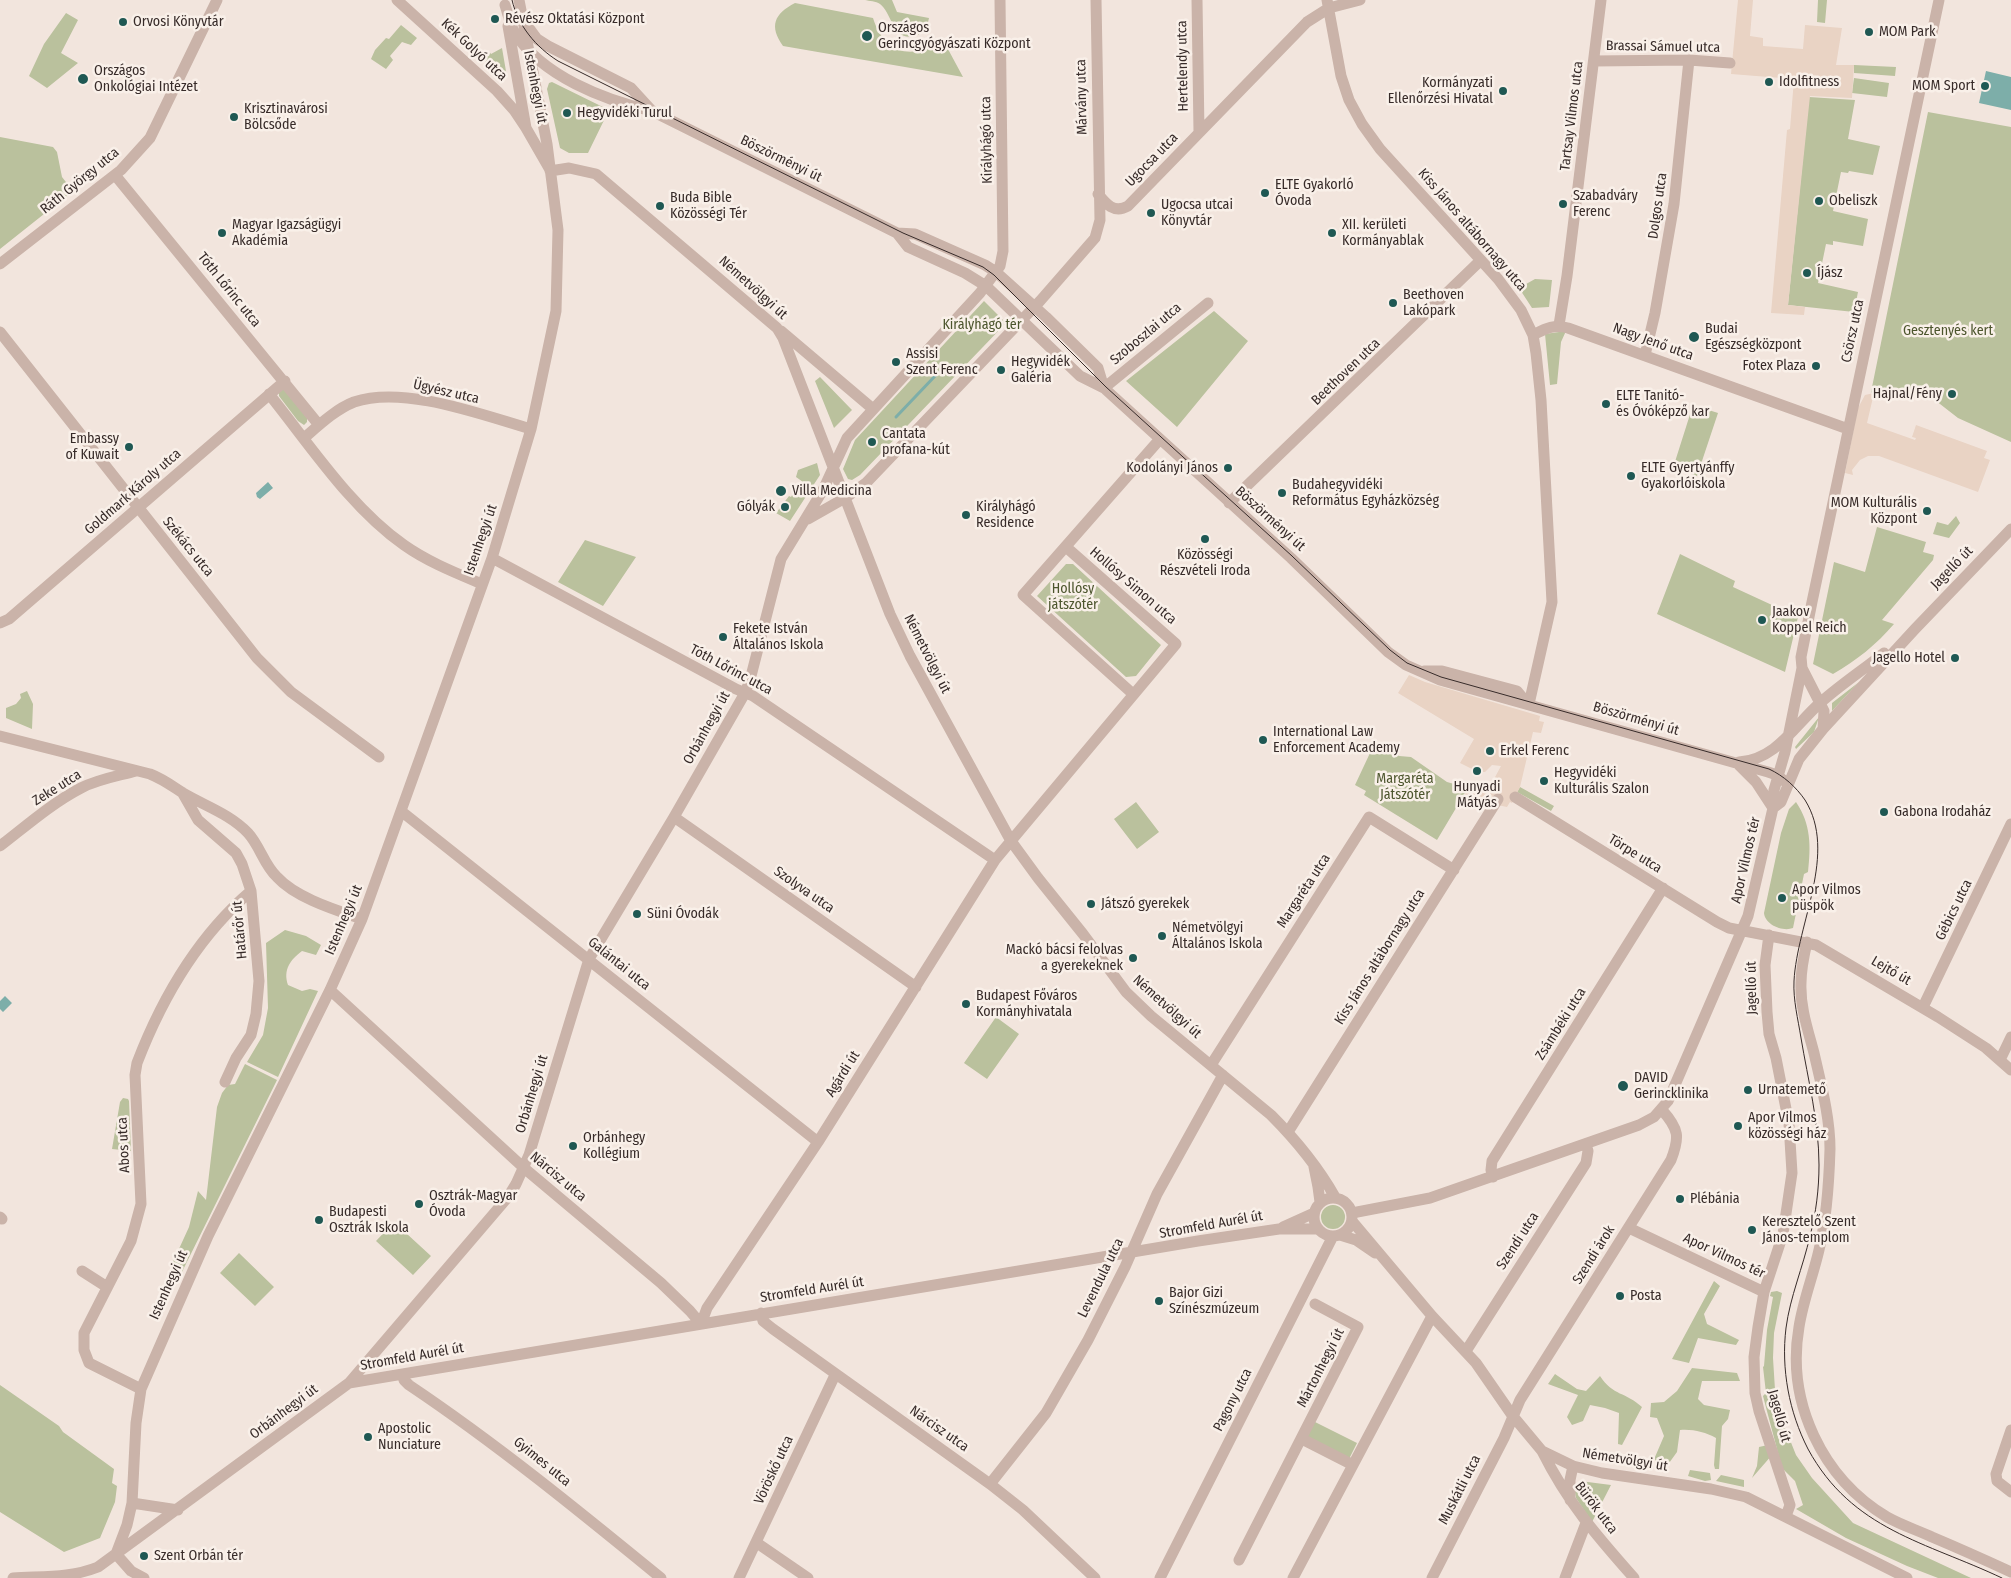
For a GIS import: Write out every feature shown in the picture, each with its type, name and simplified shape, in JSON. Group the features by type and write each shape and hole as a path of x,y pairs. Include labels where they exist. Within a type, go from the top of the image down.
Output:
{"street":[{"name":"Ráth György utca","path":"0,264 115,175 136,155 150,138 217,0"},
{"name":"Kék Golyó utca","path":"397,0 497,91 514,110 526,128"},
{"name":"Istenhegyi út","path":"116,1554 127,1525 132,1503 136,1423 141,1390 208,1236 330,990 362,918 492,558 531,429 551,336 557,288 558,230 548,144 519,0"},
{"name":"Királyhágó utca","path":"992,279 1000,266 1003,250 1000,0"},
{"name":"Márvány utca","path":"1096,0 1098,194"},
{"name":"Hertelendy utca","path":"1197,0 1199,132"},
{"path":"1328,4 1360,0"},
{"name":"Tartsay Vilmos utca","path":"1559,325 1601,0"},
{"name":"Csörsz utca","path":"1786,738 1802,668 1801,657 1848,429 1940,0"},
{"name":"Istenhegyi út","path":"504,2 526,128 550,170"},
{"name":"Böszörményi út","path":"504,2 514,32 530,53 552,71 608,99 652,111 897,233 914,234 985,264 992,279 1028,314 1080,376 1104,388 1291,558 1388,652 1416,671 1442,671 1517,691 1529,704 1735,762 1777,775 1788,784"},
{"name":"Ugocsa utca","path":"1098,194 1107,206 1123,209 1128,206 1297,32 1328,4"},
{"name":"Kiss János altábornagy utca","path":"1328,4 1341,76 1349,100 1362,124 1380,149 1482,260 1521,310 1532,335 1542,400 1552,602 1529,704"},
{"name":"Böszörményi út","path":"521,13 529,29 537,39 631,88 652,111"},
{"name":"Brassai Sámuel utca","path":"1594,61 1689,60 1730,63"},
{"name":"Dolgos utca","path":"1645,355 1655,313 1674,204 1689,60"},
{"name":"Istenhegyi út","path":"535,82 538,75 543,71 552,71"},
{"name":"Németvölgyi út","path":"550,170 568,168 596,174 777,328 784,338 890,614 910,656 1011,841 1038,878 1091,943 1126,992 1151,1016 1288,1132 1320,1172 1335,1197"},
{"name":"Tóth Lőrinc utca","path":"115,175 320,425"},
{"path":"845,498 866,483 1028,314 1095,238 1100,220 1098,194"},
{"name":"Böszörményi út","path":"897,233 908,246 965,273 992,279 1028,314 1098,368 1104,388"},
{"name":"Beethoven utca","path":"1229,503 1482,260"},
{"path":"834,469 848,438 992,279"},
{"name":"Szoboszlai utca","path":"1104,388 1208,303"},
{"path":"1532,335 1550,326 1559,325"},
{"name":"Nagy Jenő utca","path":"1559,325 1848,429"},
{"path":"777,328 873,409"},
{"name":"Székács utca","path":"0,332 257,658 291,692 379,756"},
{"name":"Goldmark Károly utca","path":"0,623 9,618 285,382"},
{"path":"270,394 341,484 380,526 418,554 482,584"},
{"name":"Ügyész utca","path":"304,438 336,412 353,402 386,396 427,400 531,429"},
{"path":"1133,694 1023,596 1160,439"},
{"name":"Orbánhegyi út","path":"116,1554 349,1383 508,1197 524,1168 589,959 674,817 745,692 750,680 781,559 788,545 806,520 834,469"},
{"name":"Orbánhegyi út","path":"806,520 845,498"},
{"name":"Jagelló út","path":"1788,784 1800,759 1823,729 2011,529"},
{"name":"Hollósy Simon utca","path":"1011,841 1176,644 1066,547"},
{"name":"Tóth Lőrinc utca","path":"492,558 753,696 995,860"},
{"name":"Jagelló út","path":"1786,738 1820,702 1915,629"},
{"path":"1802,668 1824,711 1823,729"},
{"name":"Határőr út","path":"0,736 138,771 162,779 222,813 248,833 267,865 278,879 304,896 362,918"},
{"name":"Böszörményi út","path":"1735,762 1744,762 1769,753 1786,738"},
{"path":"1774,808 1774,790 1785,752 1786,738"},
{"name":"Böszörményi út","path":"1735,762 1750,774 1774,808"},
{"name":"Zeke utca","path":"0,846 64,798 82,787 104,779 138,771"},
{"name":"Apor Vilmos tér","path":"1662,1110 1676,1084 1743,930 1754,897 1774,808 1781,802 1788,784"},
{"name":"Határőr út","path":"182,792 198,820 236,853 242,864 251,891 260,981 256,1014 251,1035 236,1058 225,1082"},
{"name":"Törpe utca","path":"1514,797 1717,922 1729,928 1743,930"},
{"name":"Kiss János altábornagy utca","path":"1288,1132 1498,798"},
{"name":"Galántai utca","path":"401,811 818,1142"},
{"name":"Szolyva utca","path":"674,817 916,987"},
{"name":"Margaréta utca","path":"1211,1065 1369,817 1454,870"},
{"name":"Gébics utca","path":"1923,1007 2011,824"},
{"name":"Agárdi út","path":"701,1324 707,1308 818,1142 995,860 1011,841"},
{"name":"Zsámbéki utca","path":"1493,1177 1491,1170 1492,1161 1663,888"},
{"name":"Abos utca","path":"141,1390 89,1363 85,1356 83,1342 84,1333 131,1241 141,1204 136,1063 191,955 251,891"},
{"name":"Lejtő út","path":"1743,930 1816,945 1923,1007 1972,1039 2011,1070"},
{"name":"Jagelló út","path":"1769,936 1765,984 1770,1041"},
{"name":"Jagelló út","path":"1807,942 1801,971 1802,1002 1824,1099 1830,1144 1827,1206 1797,1336 1796,1369 1803,1407 1812,1433 1829,1464 1865,1502 1887,1517 2008,1571"},
{"name":"Nárcisz utca","path":"330,990 524,1168 661,1283 701,1324"},
{"path":"2000,1060 2011,1037"},
{"name":"Apor Vilmos tér","path":"1629,1228 1764,1292 1783,1234 1789,1200 1792,1165 1789,1124 1776,1058 1770,1041"},
{"name":"Levendula utca","path":"990,1484 1046,1413 1088,1340 1158,1194 1223,1075"},
{"path":"1352,1217 1415,1202 1493,1177 1648,1122 1662,1110"},
{"name":"Szendi árok","path":"1512,1415 1672,1160 1677,1142 1676,1128 1662,1110"},
{"name":"Szendi utca","path":"1466,1351 1586,1163 1588,1151 1586,1144"},
{"name":"Németvölgyi út","path":"1311,1160 1318,1187 1317,1208"},
{"path":"1330,1197 1335,1197 1346,1202 1352,1217 1349,1228 1336,1236 1328,1236 1318,1229 1315,1224 1317,1208 1330,1197"},
{"name":"Stromfeld Aurél út","path":"1279,1229 1317,1208"},
{"name":"Németvölgyi út","path":"1352,1217 1382,1258 1490,1380 1512,1415 1542,1452 1573,1466 1602,1473 1733,1493 1756,1501 1907,1578"},
{"name":"Stromfeld Aurél út","path":"349,1383 761,1313 1279,1229 1318,1229"},
{"name":"Németvölgyi út","path":"1336,1236 1356,1240 1382,1258"},
{"name":"Pagony utca","path":"1160,1578 1336,1236"},
{"path":"82,1271 107,1288"},
{"name":"Jagelló út","path":"1764,1292 1754,1357 1756,1400 1790,1505 1786,1516"},
{"name":"Mártonhegyi út","path":"1239,1560 1358,1327 1316,1304"},
{"name":"Nárcisz utca","path":"761,1313 763,1321 835,1375 990,1484 1022,1510 1095,1578"},
{"path":"1293,1578 1432,1316"},
{"name":"Gyimes utca","path":"403,1374 404,1380 409,1385 466,1423 503,1451 661,1578"},
{"name":"Vöröskő utca","path":"739,1578 835,1375"},
{"name":"Muskátli utca","path":"1432,1578 1504,1438 1512,1415"},
{"path":"2011,1430 1996,1474 1997,1481 2011,1492"},
{"path":"1302,1438 1353,1465"},
{"name":"Bürök utca","path":"1542,1452 1570,1501 1586,1523 1634,1578"},
{"path":"1570,1501 1569,1488 1573,1466"},
{"path":"132,1503 178,1510"},
{"path":"1565,1578 1586,1523"},
{"path":"757,1543 808,1578"},
{"path":"14,1578 65,1578 89,1571 116,1554 131,1571 144,1578"}],"green space":[{"path":"865,0 892,0 897,12 929,18 926,27 915,36 908,37 902,35 897,31 880,4"},
{"path":"1818,0 1827,0 1825,23 1817,22"},
{"path":"795,3 873,18 884,40 901,51 921,50 942,38 963,77 783,46 776,32 776,21 782,12"},
{"path":"66,13 78,20 61,53 78,63 47,88 29,76 44,44"},
{"path":"401,25 417,38 411,45 402,42 390,56 393,60 386,69 371,59 375,50 386,38 389,39"},
{"path":"502,48 507,77 505,79 479,56 489,51 491,54"},
{"path":"1854,65 1896,67 1895,76 1854,73"},
{"path":"1854,78 1889,83 1887,97 1852,93"},
{"path":"552,82 609,110 588,153 569,153 560,148 547,89 549,83"},
{"path":"1809,97 1855,100 1848,139 1880,146 1873,175 1849,171 1848,173 1841,172 1833,211 1868,219 1863,246 1833,241 1833,245 1826,244 1818,283 1858,292 1854,312 1788,305"},
{"name":"Gesztenyés kert","path":"1928,112 2011,127 2011,442 1958,418 1922,390 1876,398 1871,392"},
{"path":"0,137 53,147 57,152 62,177 73,191 0,249"},
{"path":"1535,279 1552,280 1549,307 1532,308 1519,288"},
{"name":"Királyhágó tér","path":"984,301 1006,323 860,475 852,480 848,479 843,469 855,440"},
{"path":"1214,311 1248,341 1177,427 1126,381"},
{"path":"1566,331 1561,342 1557,384 1550,385 1545,334"},
{"path":"820,377 852,410 834,428 815,381"},
{"path":"282,389 285,390 307,418 307,422 304,425 298,421 279,396 279,392"},
{"path":"1693,405 1718,413 1697,476 1673,468"},
{"path":"817,463 820,475 790,521 776,513 803,482 796,477 798,470"},
{"path":"1956,516 1960,523 1949,538 1933,534 1937,522 1948,525"},
{"path":"1877,527 1926,542 1923,552 1934,555 1933,560 1882,620 1894,624 1866,652 1833,674 1813,664 1834,562 1865,572"},
{"path":"585,540 636,557 603,606 558,582"},
{"path":"1680,554 1735,581 1733,587 1798,617 1785,672 1657,614"},
{"name":"Hollósy játszótér","path":"1066,564 1073,564 1161,645 1136,676 1126,677 1037,596"},
{"path":"1859,682 1832,711 1832,703"},
{"path":"27,691 33,704 32,729 6,718 6,708 16,704 21,698 20,694"},
{"path":"1819,717 1814,732 1796,749 1795,747"},
{"name":"Margaréta Játszótér","path":"1390,748 1399,756 1411,757 1447,782 1468,788 1437,840 1364,795 1366,791 1355,785 1370,753 1377,749"},
{"path":"1520,787 1554,806 1551,811 1517,792"},
{"path":"1136,802 1159,832 1137,849 1114,819"},
{"path":"1796,802 1805,819 1809,836 1809,862 1808,872 1804,874 1793,928 1784,929 1771,924 1764,913 1781,833 1789,809"},
{"path":"285,930 306,936 321,945 316,955 302,951 294,958 287,970 288,985 302,991 310,989 318,991 278,1077 247,1062 263,1035 268,1008 266,943"},
{"path":"996,1017 1019,1034 987,1079 964,1063"},
{"path":"245,1064 277,1080 176,1284 171,1280 173,1262 189,1227 198,1191 206,1200 217,1107 222,1093 228,1085 235,1084"},
{"path":"123,1098 129,1101 131,1151 112,1149 120,1102"},
{"path":"1333,1205 1341,1209 1345,1217 1341,1225 1333,1229 1325,1225 1321,1217 1325,1209"},
{"path":"394,1222 431,1256 413,1275 376,1241"},
{"path":"239,1253 274,1287 255,1306 220,1273"},
{"path":"1714,1281 1720,1286 1704,1314 1707,1324 1739,1340 1736,1345 1698,1338 1689,1363 1672,1359"},
{"path":"1777,1291 1782,1293 1774,1333 1775,1390 1784,1425 1796,1455 1812,1478 1853,1523 1971,1578 1938,1578 1907,1566 1846,1538 1796,1509 1803,1505 1795,1481 1782,1468 1763,1396 1766,1393 1763,1367 1773,1297 1770,1296 1771,1292"},
{"path":"1692,1368 1737,1373 1740,1381 1702,1381 1698,1399 1704,1405 1730,1410 1728,1419 1722,1426 1719,1469 1715,1469 1714,1465 1716,1438 1699,1431 1685,1430 1680,1430 1677,1452 1664,1470 1655,1468 1655,1457 1664,1436 1657,1418 1650,1417 1651,1403 1664,1402 1677,1391"},
{"path":"1555,1374 1577,1389 1586,1391 1600,1376 1615,1391 1642,1407 1622,1445 1618,1444 1619,1413 1590,1405 1583,1421 1572,1425 1567,1417 1578,1395 1548,1384"},
{"path":"0,1385 59,1426 63,1432 114,1469 112,1483 117,1486 115,1502 100,1538 64,1552 0,1512"},
{"path":"1313,1421 1357,1443 1349,1459 1305,1437"},
{"path":"1768,1445 1772,1455 1752,1478 1757,1466 1759,1447"},
{"path":"1690,1470 1710,1473 1711,1480 1705,1481 1688,1476"},
{"path":"1721,1475 1744,1480 1744,1487 1716,1481"},
{"path":"1580,1481 1611,1485 1592,1522 1576,1498 1574,1487"}],"shaded area":[{"path":"1738,0 1753,0 1750,36 1763,38 1763,46 1803,49 1805,25 1842,28 1836,65 1854,65 1852,98 1810,96 1788,305 1805,307 1804,315 1771,313 1787,130 1790,129 1794,79 1731,74"},
{"path":"1874,393 1867,423 1915,440 1916,438 1912,437 1916,425 1987,451 1984,458 1990,460 1978,492 1879,456 1868,456 1860,460 1852,470 1853,475 1845,473 1858,408 1865,395"},
{"path":"1409,675 1425,682 1540,716 1539,721 1544,722 1541,733 1533,732 1520,787 1512,803 1510,802 1507,807 1463,798 1468,788 1487,792 1501,766 1492,765 1485,772 1478,772 1460,763 1474,739 1398,693"}],"water":[{"path":"1986,71 2011,77 2011,110 1979,103"},
{"path":"268,482 273,488 260,499 256,493"},
{"path":"5,996 12,1003 3,1012 0,1009 0,1001"}],"waterway":[{"path":"896,417 936,375"}],"tram line":[{"path":"512,0 519,19 529,35 542,49 558,61 903,233 983,267 994,275 1106,387 1292,556 1390,650 1407,663 1441,677 1769,769 1785,778 1794,786 1805,800 1814,821 1818,842 1817,865 1797,959 1794,988 1796,1010 1815,1117 1819,1165 1814,1219 1790,1305 1786,1328 1786,1375 1791,1405 1808,1449 1826,1476 1846,1498 1869,1516 1893,1530 2002,1578"}],"place":[{"name":"Révész Oktatási Központ","path":"495,19"},
{"name":"Orvosi Könyvtár","path":"123,22"},
{"name":"MOM Park","path":"1869,32"},
{"name":"Országos Gerincgyógyászati Központ","path":"867,36"},
{"name":"Országos Onkológiai Intézet","path":"83,79"},
{"name":"Idolfitness","path":"1769,82"},
{"name":"MOM Sport","path":"1985,86"},
{"name":"Kormányzati Ellenőrzési Hivatal","path":"1503,91"},
{"name":"Hegyvidéki Turul","path":"567,113"},
{"name":"Krisztinavárosi Bölcsőde","path":"234,117"},
{"name":"ELTE Gyakorló Óvoda","path":"1265,193"},
{"name":"Obeliszk","path":"1819,201"},
{"name":"Szabadváry Ferenc","path":"1563,204"},
{"name":"Buda Bible Közösségi Tér","path":"660,206"},
{"name":"Ugocsa utcai Könyvtár","path":"1151,213"},
{"name":"Magyar Igazságügyi Akadémia","path":"222,233"},
{"name":"XII. kerületi Kormányablak","path":"1332,233"},
{"name":"Íjász","path":"1807,273"},
{"name":"Beethoven Lakópark","path":"1393,303"},
{"name":"Budai Egészségközpont","path":"1694,337"},
{"name":"Assisi Szent Ferenc","path":"896,362"},
{"name":"Fotex Plaza","path":"1816,366"},
{"name":"Hegyvidék Galéria","path":"1001,370"},
{"name":"Hajnal/Fény","path":"1952,394"},
{"name":"ELTE Tanitó- és Óvóképző kar","path":"1606,404"},
{"name":"Cantata profana-kút","path":"872,442"},
{"name":"Embassy of Kuwait","path":"129,447"},
{"name":"Kodolányi János","path":"1228,468"},
{"name":"ELTE Gyertyánffy Gyakorlóiskola","path":"1631,476"},
{"name":"Villa Medicina","path":"781,491"},
{"name":"Budahegyvidéki Református Egyházközség","path":"1282,493"},
{"name":"Gólyák","path":"785,507"},
{"name":"MOM Kulturális Központ","path":"1927,511"},
{"name":"Királyhágó Residence","path":"966,515"},
{"name":"Közösségi Részvételi Iroda","path":"1205,539"},
{"name":"Jaakov Koppel Reich","path":"1762,620"},
{"name":"Fekete István Általános Iskola","path":"723,637"},
{"name":"Jagello Hotel","path":"1955,658"},
{"name":"International Law Enforcement Academy","path":"1263,740"},
{"name":"Erkel Ferenc","path":"1490,751"},
{"name":"Hunyadi Mátyás","path":"1477,771"},
{"name":"Hegyvidéki Kulturális Szalon","path":"1544,781"},
{"name":"Gabona Irodaház","path":"1884,812"},
{"name":"Apor Vilmos püspök","path":"1782,898"},
{"name":"Játszó gyerekek","path":"1091,904"},
{"name":"Süni Óvodák","path":"637,914"},
{"name":"Németvölgyi Általános Iskola","path":"1162,936"},
{"name":"Mackó bácsi felolvas a gyerekeknek","path":"1133,958"},
{"name":"Budapest Főváros Kormányhivatala","path":"966,1004"},
{"name":"DAVID Gerincklinika","path":"1623,1086"},
{"name":"Urnatemető","path":"1748,1090"},
{"name":"Apor Vilmos közösségi ház","path":"1738,1126"},
{"name":"Orbánhegy Kollégium","path":"573,1146"},
{"name":"Plébánia","path":"1680,1199"},
{"name":"Osztrák-Magyar Óvoda","path":"419,1204"},
{"name":"Budapesti Osztrák Iskola","path":"319,1220"},
{"name":"Keresztelő Szent János-templom","path":"1752,1230"},
{"name":"Posta","path":"1620,1296"},
{"name":"Bajor Gizi Színészmúzeum","path":"1159,1301"},
{"name":"Apostolic Nunciature","path":"368,1437"},
{"name":"Szent Orbán tér","path":"144,1556"}]}
